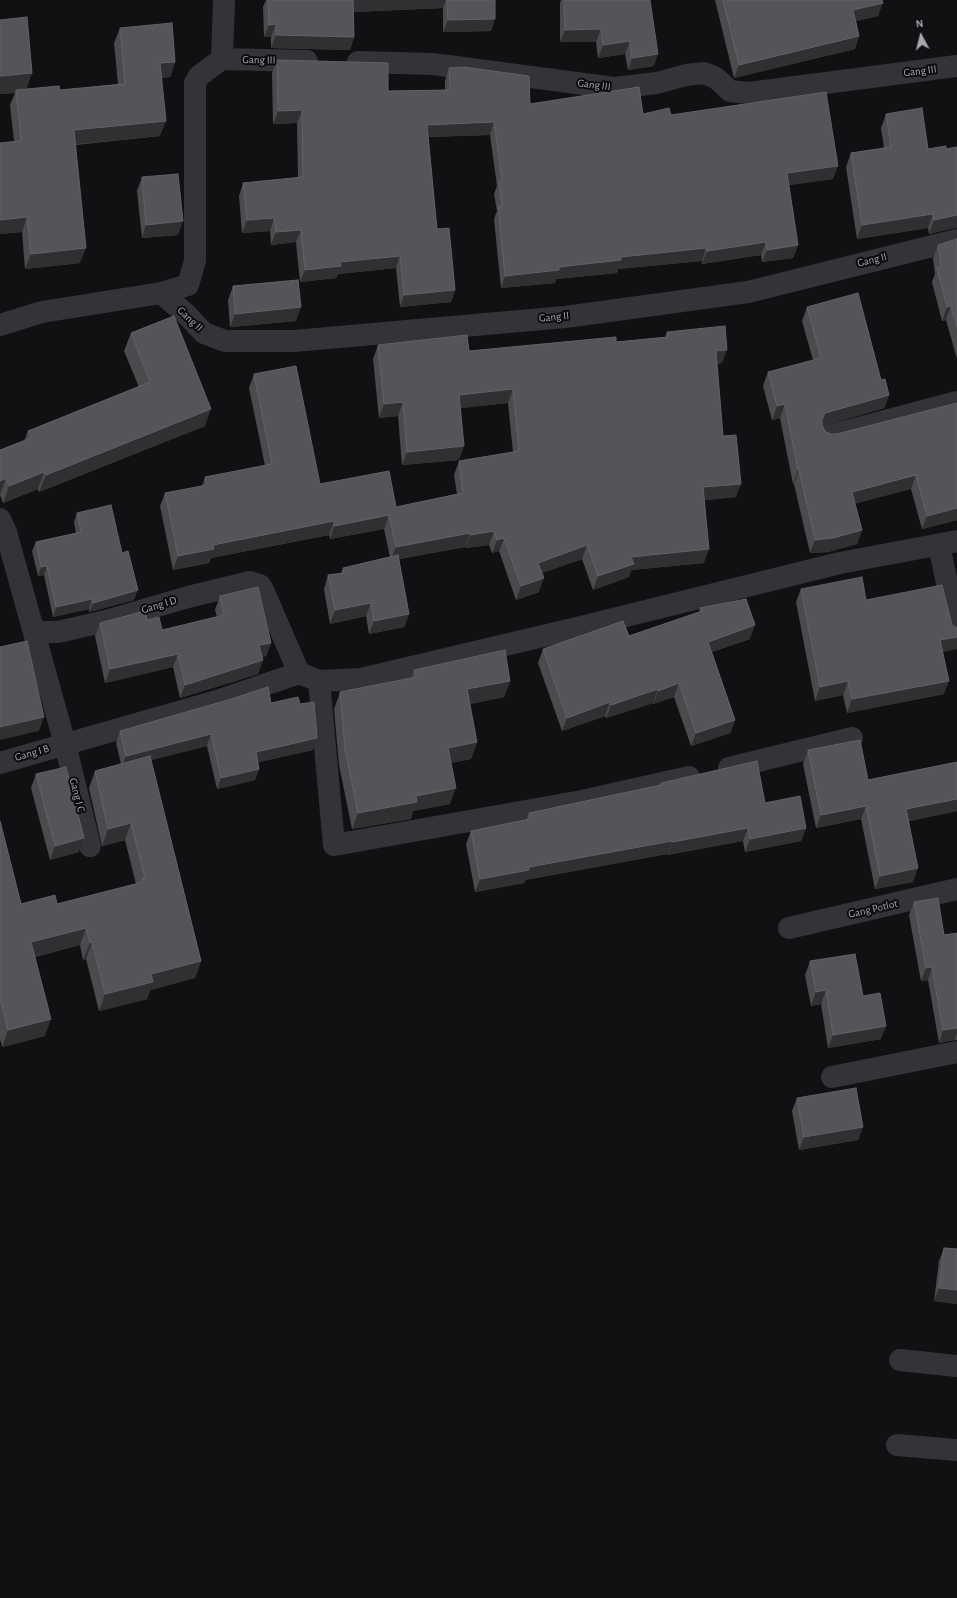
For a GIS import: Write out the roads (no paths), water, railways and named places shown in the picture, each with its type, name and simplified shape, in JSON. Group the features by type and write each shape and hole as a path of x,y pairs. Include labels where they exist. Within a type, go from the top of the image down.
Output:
{"street":[{"path":"0,325 42,312 161,293 188,285 196,261 195,83 198,76 222,59 224,0"},
{"name":"Gang III","path":"222,59 433,64 614,88 657,84 686,75 704,73 716,78 730,91 749,93 957,66"},
{"name":"Gang II","path":"161,293 186,314 204,333 225,341 294,341 564,317 748,292 957,240"},
{"path":"829,436 957,402"},
{"name":"Gang I C","path":"2,528 34,632 65,744 90,846"},
{"path":"299,673 319,681 361,679 581,627 840,563 948,543 957,631"},
{"name":"Gang I D","path":"34,632 58,632 106,621 188,597 250,582 260,585 264,592 299,673"},
{"name":"Gang I B","path":"0,763 220,700 299,673"},
{"path":"319,681 334,845 582,801 709,773 852,738"},
{"name":"Gang Potlot","path":"789,928 957,890"},
{"path":"832,1077 957,1052"},
{"path":"900,1360 957,1366"},
{"path":"897,1445 957,1450"}]}
